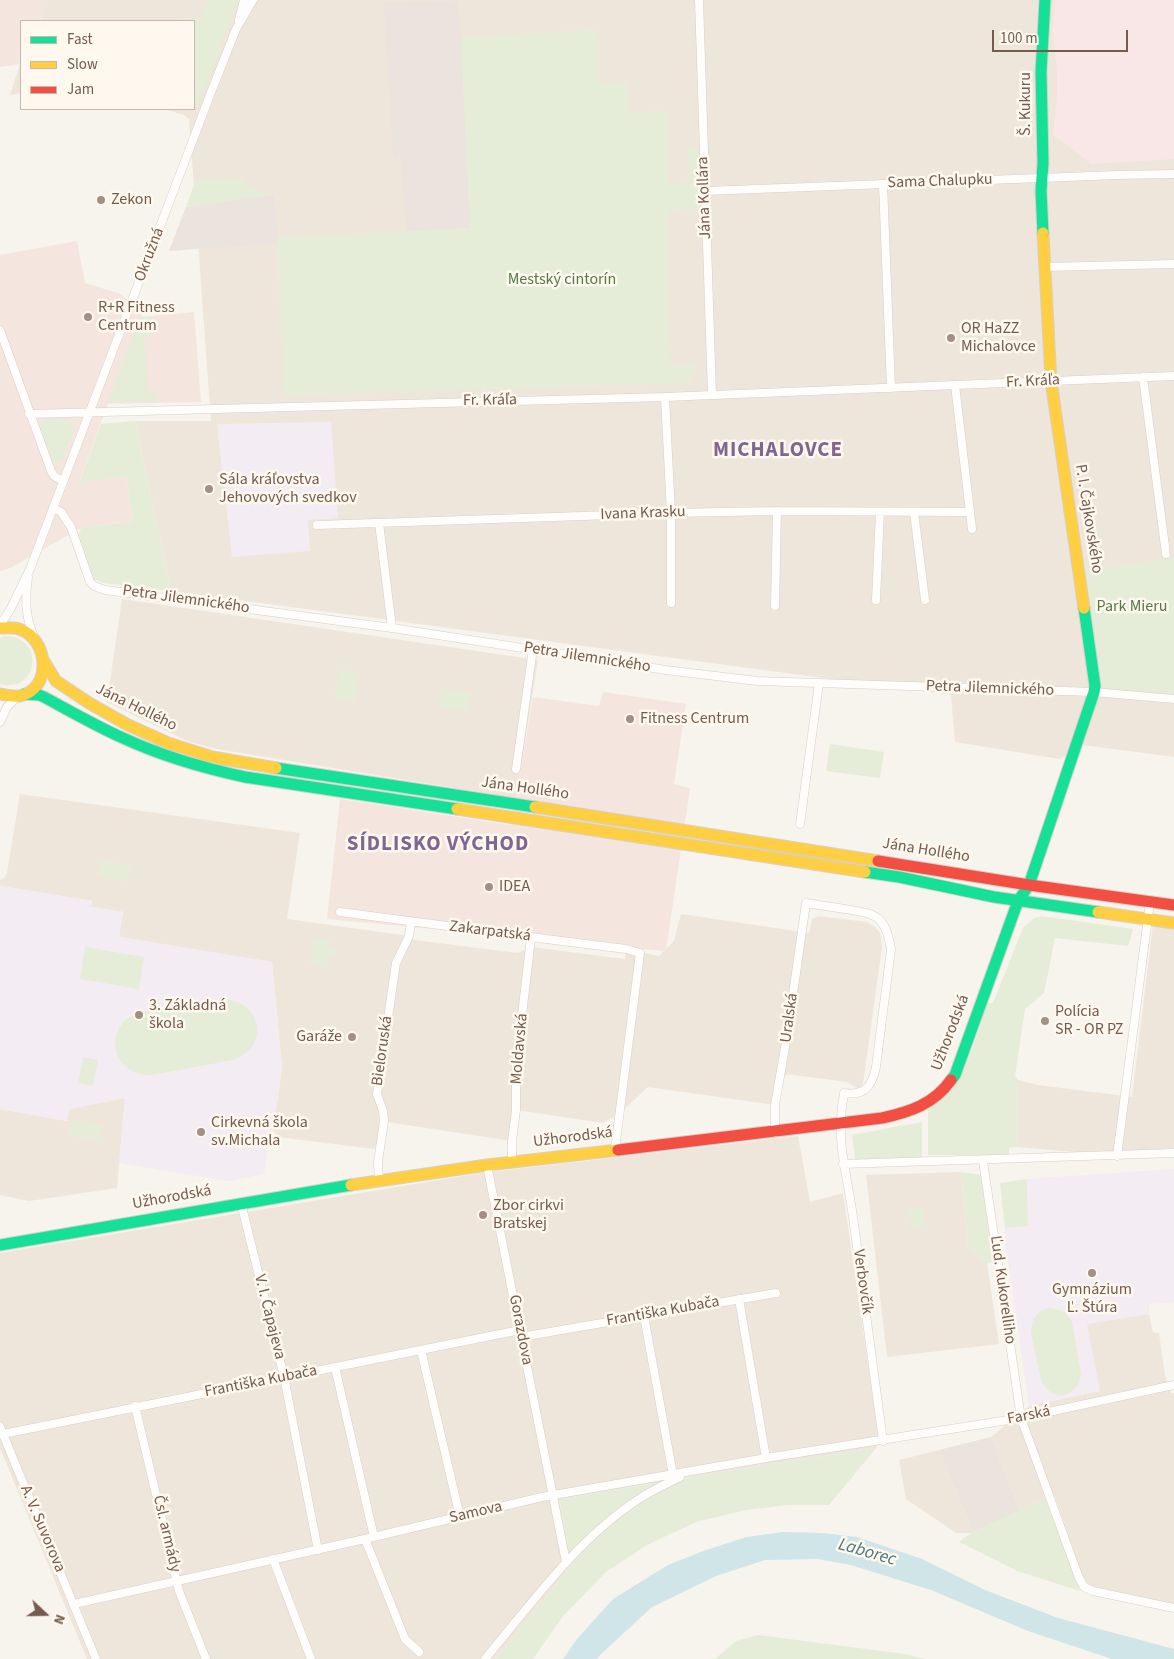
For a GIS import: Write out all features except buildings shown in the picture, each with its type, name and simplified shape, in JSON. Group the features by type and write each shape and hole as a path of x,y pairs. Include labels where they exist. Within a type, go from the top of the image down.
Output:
{"street":[{"path":"236,29 244,0"},
{"name":"Okružná","path":"30,569 236,29 253,0"},
{"name":"Jána Kollára","path":"699,0 712,395"},
{"name":"Š. Kukuru","path":"1043,178 1041,100 1044,0"},
{"name":"Sama Chalupku","path":"705,191 1174,174"},
{"name":"P. I. Čajkovského","path":"1029,885 1095,686 1051,381 1041,191 1043,178"},
{"path":"883,184 891,388"},
{"path":"1044,267 1174,264"},
{"path":"0,330 51,471 54,476 62,481"},
{"name":"Fr. Kráľa","path":"29,414 666,397 1174,376"},
{"path":"1143,377 1166,554"},
{"path":"954,386 972,529"},
{"path":"666,397 671,513 671,603"},
{"name":"Petra Jilemnického","path":"53,508 61,512 71,527 90,582 99,589 392,628 666,670 757,681 1094,692 1174,699"},
{"path":"775,606 777,511"},
{"name":"Ivana Krasku","path":"317,525 671,513 777,511 970,512"},
{"path":"876,600 880,512"},
{"path":"914,512 924,600"},
{"path":"379,523 392,628"},
{"path":"30,569 0,626 18,629 32,636 36,641"},
{"path":"30,569 26,605 29,622 36,641"},
{"name":"Jána Hollého","path":"36,641 44,661 56,681 73,693 126,724 168,743 212,757 1174,906"},
{"path":"516,769 533,649"},
{"path":"0,722 7,707 39,683 44,670 44,661"},
{"path":"800,824 819,683"},
{"name":"Jána Hollého","path":"0,694 39,695 122,738 165,756 209,770 899,877 1018,901 1174,924"},
{"path":"165,756 168,743"},
{"path":"319,788 321,775"},
{"path":"674,842 676,828"},
{"path":"899,877 901,863"},
{"path":"1018,901 1029,885"},
{"name":"Užhorodská","path":"0,1245 379,1181 487,1165 774,1133 886,1118 924,1107 948,1086 954,1075 1018,901"},
{"path":"1117,1156 1150,902"},
{"name":"Uralská","path":"774,1133 775,1105 806,903 868,912 878,918 888,932 891,949 874,1078 862,1091 855,1094 844,1093"},
{"name":"Zakarpatská","path":"340,912 623,949 640,953 615,1150"},
{"name":"Bieloruská","path":"379,1181 377,1168 384,1121 383,1111 377,1094 396,963 409,936 411,922"},
{"name":"Moldavská","path":"512,1162 512,1141 516,1110 516,1066 531,938"},
{"name":"Verbovčík","path":"844,1093 840,1112 843,1164 852,1210 883,1441"},
{"path":"843,1164 983,1161 1174,1153"},
{"name":"Ľud. Kukorelliho","path":"983,1161 1021,1418 1079,1578 1084,1587 1094,1592 1174,1608"},
{"name":"Gorazdova","path":"487,1165 566,1562"},
{"name":"V. I. Čapajeva","path":"241,1203 284,1377 318,1550"},
{"name":"Františka Kubača","path":"1,1430 136,1406 421,1350 520,1333 644,1316 776,1293"},
{"path":"739,1299 766,1458"},
{"path":"644,1316 673,1476"},
{"path":"421,1350 460,1517"},
{"path":"335,1367 374,1537"},
{"name":"Farská","path":"883,1441 1021,1418 1174,1385"},
{"name":"Čsl. armády","path":"136,1406 179,1591 206,1659"},
{"name":"A. V. Suvorova","path":"1,1430 96,1659"},
{"name":"Samova","path":"74,1604 318,1550 552,1495 673,1476 766,1458 883,1441"},
{"path":"485,1659 566,1562 606,1525 638,1499 689,1473"},
{"path":"365,1539 405,1639 419,1652"},
{"path":"273,1559 311,1659"}],"shaded area":[{"path":"0,0 48,0 40,20 20,20 20,64 0,67"},
{"path":"48,0 1174,0 1174,757 1083,745 1060,759 955,742 951,695 171,591 135,421 211,421 189,119 184,115 167,110 195,110 195,20 40,20"},
{"path":"1055,0 1174,0 1174,159 1091,164 1053,135 1057,96 1057,69 1052,30"},
{"path":"458,1 470,228 406,231 401,157 393,158 384,3"},
{"path":"20,64 20,93 10,95"},
{"path":"274,195 278,243 169,251 186,207"},
{"path":"77,241 85,283 121,294 143,317 194,312 201,402 108,404 79,482 126,476 133,521 81,528 10,568 0,571 0,255"},
{"path":"331,422 338,518 308,520 310,551 232,557 217,424"},
{"path":"122,599 538,660 516,798 217,749 187,741 107,702"},
{"path":"603,692 686,704 674,784 690,788 666,951 327,919 340,799 511,825 533,697 599,706"},
{"path":"20,794 300,833 287,919 409,936 414,940 518,953 531,947 625,959 626,949 659,956 674,941 681,914 809,933 812,919 818,916 867,922 880,933 882,947 862,1091 847,1082 787,1074 779,1083 775,1105 648,1087 619,1114 603,1123 516,1110 512,1141 387,1122 374,1149 278,1137 273,1130 282,1068 272,962 119,937 123,912 91,907 92,901 0,886 0,880 7,873"},
{"name":"3. Základná škola","path":"0,886 92,901 91,907 123,912 119,937 272,962 282,1068 273,1130 270,1134 264,1174 229,1181 119,1163 125,1098 69,1109 67,1121 0,1109"},
{"path":"1153,924 1174,928 1174,1148 1097,1154 1017,1147 1018,1080 1038,1085 1132,1097"},
{"path":"125,1098 117,1188 29,1201 0,1195 0,1109 67,1121 69,1109"},
{"path":"798,1136 810,1202 843,1193 879,1439 876,1448 559,1499 572,1565 496,1659 87,1659 0,1448 0,1253 481,1173"},
{"name":"Gymnázium Ľ. Štúra","path":"1174,1169 1174,1302 1149,1304 1149,1314 1087,1324 1100,1391 1029,1406 1006,1247 1005,1228 1028,1226 1027,1179"},
{"path":"961,1172 968,1245 987,1263 999,1344 887,1357 866,1175"},
{"path":"1149,1314 1153,1333 1159,1333 1165,1376 1171,1393 1174,1393 1174,1605 1092,1586 1086,1582 1082,1576 1054,1494 1020,1511 991,1437 1029,1406 1099,1391 1086,1324"},
{"path":"991,1437 1020,1511 973,1532 939,1450"},
{"path":"939,1450 972,1533 956,1533 906,1499 899,1460"}],"green space":[{"path":"208,0 238,0 199,103 195,106 195,20 186,20 187,17 201,21"},
{"name":"Mestský cintorín","path":"598,30 599,83 627,83 629,113 667,111 669,184 689,183 688,150 693,144 697,150 699,208 667,211 670,322 668,322 668,340 671,340 670,360 672,360 672,366 695,365 696,372 688,383 284,395 277,238 470,228 461,37"},
{"path":"241,178 257,191 274,195 186,207 196,179"},
{"path":"151,316 152,335 144,336 149,394 157,393 157,401 108,402 140,317"},
{"path":"44,419 70,420 75,427 63,459 59,462 52,461 49,457 39,426 39,423"},
{"path":"135,421 171,591 103,583 92,578 78,536 81,528 133,521 126,476 79,483 101,424"},
{"name":"Park Mieru","path":"1174,558 1174,694 1100,687 1084,571"},
{"path":"4,636 18,639 27,645 32,654 29,674 23,681 13,685 0,684 0,638"},
{"path":"339,670 359,674 355,701 334,698"},
{"path":"442,689 471,693 469,711 439,707"},
{"path":"830,744 884,752 880,778 826,771"},
{"path":"100,861 130,866 127,881 97,876"},
{"path":"1042,916 1133,929 1128,946 1055,938 1044,993 1025,1009 1015,1076 1018,1080 1017,1147 1009,1147 1009,1155 928,1155 928,1110 942,1098 959,1078 973,1047 987,1003 993,1003 1023,928 1034,918"},
{"path":"314,938 329,940 328,949 336,950 335,956 327,955 326,967 311,965"},
{"path":"85,947 144,957 139,989 80,979"},
{"path":"226,999 239,1003 248,1009 254,1018 257,1027 257,1037 245,1054 233,1060 152,1075 138,1073 127,1068 120,1059 116,1048 116,1037 120,1027 128,1018 141,1012"},
{"path":"83,1057 98,1060 93,1086 78,1083"},
{"path":"72,1120 102,1124 100,1140 70,1136"},
{"path":"922,1122 922,1159 855,1159 852,1135"},
{"path":"961,1172 982,1175 993,1262 987,1263 968,1245"},
{"path":"1027,1179 1028,1226 1005,1228 1000,1183"},
{"path":"923,1208 925,1226 912,1228 909,1209"},
{"path":"1051,1308 1065,1312 1072,1322 1081,1374 1075,1389 1064,1395 1057,1395 1051,1392 1041,1380 1031,1333 1032,1323 1036,1316 1042,1311"},
{"path":"876,1448 829,1505 788,1505 746,1510 696,1522 647,1545 606,1572 563,1616 533,1659 496,1659 572,1565 559,1499"},
{"path":"1046,1498 1080,1591 1017,1571 959,1542 973,1532"},
{"path":"758,1635 905,1654 926,1659 715,1659 736,1641"}],"water":[{"name":"Laborec","path":"783,1532 822,1533 857,1537 922,1559 985,1590 1058,1618 1174,1649 1174,1659 1112,1659 1028,1631 931,1590 851,1565 818,1559 765,1560 716,1576 652,1607 597,1659 563,1659 577,1639 613,1599 668,1565 747,1537"}],"traffic: fast":[{"path":"1043,233 1041,72 1045,0"},
{"path":"951,1080 955,1075 1018,901 1029,885 1094,692 1095,686 1084,608"},
{"path":"25,694 44,697 138,744 168,756 214,770 245,777 457,809"},
{"path":"276,768 535,807"},
{"path":"865,872 899,877 994,897 1098,912"},
{"path":"0,1245 351,1185"}],"traffic: slow":[{"path":"1043,233 1051,381 1084,608"},
{"path":"0,628 17,628 29,634 36,642 43,664 42,675 38,684 30,692 19,696 0,694"},
{"path":"44,661 56,681 126,724 168,743 212,757 276,768"},
{"path":"535,807 878,861"},
{"path":"457,809 865,872"},
{"path":"1098,912 1174,923"},
{"path":"351,1185 487,1165 618,1150"}],"traffic: jam":[{"path":"878,861 1029,885 1174,905"},
{"path":"618,1150 882,1118 921,1106 937,1095 951,1080"}],"place":[{"name":"Zekon","path":"101,200"},
{"name":"R+R Fitness Centrum","path":"88,317"},
{"name":"OR HaZZ Michalovce","path":"951,338"},
{"name":"Sála kráľovstva Jehovových svedkov","path":"209,489"},
{"name":"Fitness Centrum","path":"630,719"},
{"name":"IDEA","path":"489,887"},
{"name":"3. Základná škola","path":"139,1015"},
{"name":"Polícia SR - OR PZ","path":"1045,1021"},
{"name":"Garáže","path":"352,1037"},
{"name":"Cirkevná škola sv.Michala","path":"201,1132"},
{"name":"Zbor cirkvi Bratskej","path":"483,1215"},
{"name":"Gymnázium Ľ. Štúra","path":"1092,1273"}],"district":[{"name":"MICHALOVCE","path":"778,451"},
{"name":"SÍDLISKO VÝCHOD","path":"438,845"}]}
